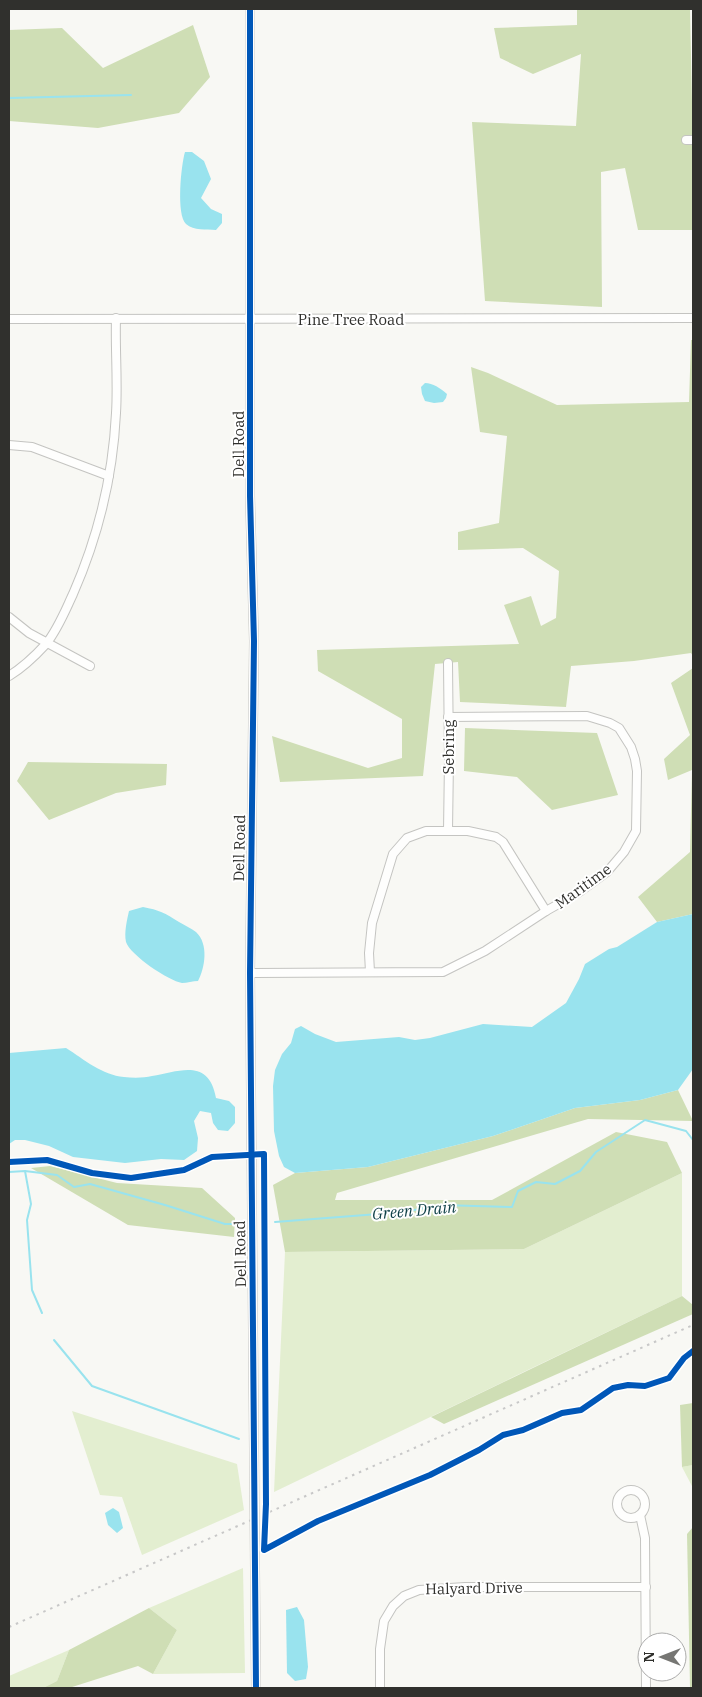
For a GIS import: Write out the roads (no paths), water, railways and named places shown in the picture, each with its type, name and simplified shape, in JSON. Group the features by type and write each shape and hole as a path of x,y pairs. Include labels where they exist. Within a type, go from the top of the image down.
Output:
{"street":[{"name":"Dell Road","path":"250,9 250,486 254,641 250,973 256,1688"},
{"path":"9,676 23,666 46,643 63,617 95,538 109,476 116,415 116,318"},
{"name":"Pine Tree Road","path":"9,319 693,318"},
{"path":"9,445 32,447 109,476"},
{"path":"9,617 29,633 90,666"},
{"name":"Sebring","path":"448,664 448,831"},
{"name":"Maritime","path":"250,973 443,972 485,952 546,911 578,893 607,872 624,852 636,831 637,771 631,747 618,728 610,723 587,716 448,717"},
{"path":"370,972 369,953 372,923 393,854 407,838 426,831 468,831 496,837 503,842 546,911"},
{"path":"640,1515 645,1538 646,1688"},
{"name":"Halyard Drive","path":"380,1688 380,1649 384,1621 393,1606 404,1596 418,1590 466,1587 646,1587"}],"water":[{"path":"185,152 192,152 204,161 211,179 201,198 211,209 222,214 222,223 216,230 193,228 186,224 183,219 180,190"},
{"path":"425,383 436,386 447,394 443,402 425,401 421,387"},
{"path":"143,907 166,914 196,932 200,937 205,956 198,981 182,983 168,978 142,960 129,947 125,934 129,911"},
{"path":"693,914 693,1069 678,1090 640,1100 575,1108 493,1136 368,1167 295,1173 284,1167 279,1156 274,1131 273,1086 275,1070 282,1054 291,1043 295,1029 301,1026 336,1042 399,1037 415,1040 483,1024 532,1027 566,1003 585,964 657,922"},
{"path":"66,1048 94,1066 116,1076 138,1078 183,1070 200,1072 207,1077 212,1085 216,1098 229,1101 235,1107 235,1123 228,1131 218,1130 213,1123 211,1113 200,1111 194,1121 198,1138 197,1151 184,1160 161,1159 125,1163 73,1157 49,1146 25,1140 15,1140 9,1144 9,1053"},
{"path":"113,1508 119,1512 123,1528 117,1533 108,1525 105,1513"},
{"path":"297,1607 304,1620 308,1667 306,1679 295,1681 287,1673 286,1610"}],"waterway":[{"path":"9,98 131,95"},
{"name":"Green Drain","path":"275,1222 404,1212 440,1205 512,1207 518,1191 536,1182 555,1184 580,1171 596,1152 645,1120 686,1131 693,1140"},
{"path":"25,1171 31,1204 27,1220 32,1290 42,1313"},
{"name":"Green Drain","path":"9,1172 25,1171 57,1175 74,1187 90,1184 225,1224 239,1224"},
{"path":"54,1340 92,1386 239,1439"}],"railway":[{"path":"9,1627 693,1325"}]}
